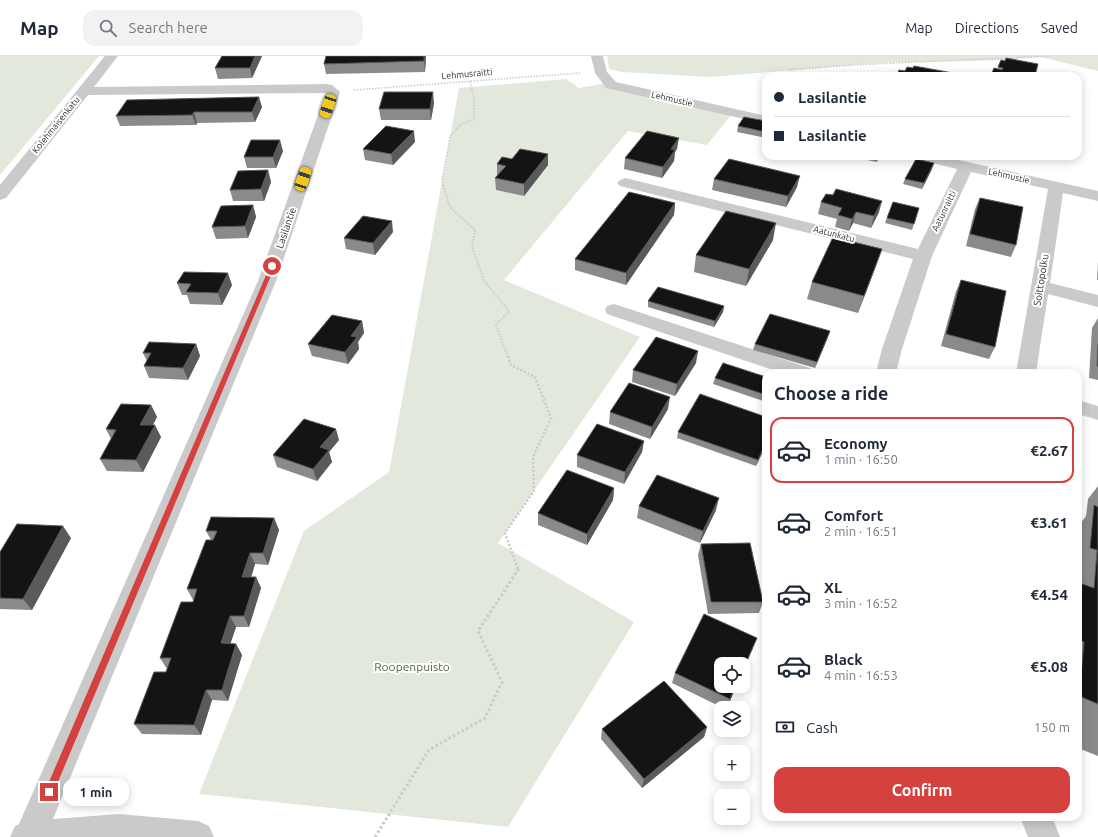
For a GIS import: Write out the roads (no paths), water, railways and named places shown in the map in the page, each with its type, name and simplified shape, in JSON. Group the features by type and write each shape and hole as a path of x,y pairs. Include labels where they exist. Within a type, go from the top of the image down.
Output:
{"street":[{"name":"Kolehmaisenkatu","path":"0,194 112,56"},
{"name":"Lehmustie","path":"597,56 601,73 611,85 762,119"},
{"name":"Lasilantie","path":"28,837 267,281 333,92 327,88 84,91"},
{"name":"Lehmustie","path":"938,160 1098,196"},
{"name":"Aatunraitti","path":"923,256 966,166"},
{"name":"Aatunkatu","path":"625,183 923,256"},
{"name":"Soittopolku","path":"1027,369 1056,187"},
{"path":"887,369 892,349 923,256"},
{"path":"1040,286 1098,301"},
{"path":"614,310 791,369"},
{"path":"1082,408 1098,413"},
{"path":"1038,821 1044,837"},
{"path":"28,837 119,830 198,837"}],"park label":[{"name":"Roopenpuisto","path":"412,666"}]}
